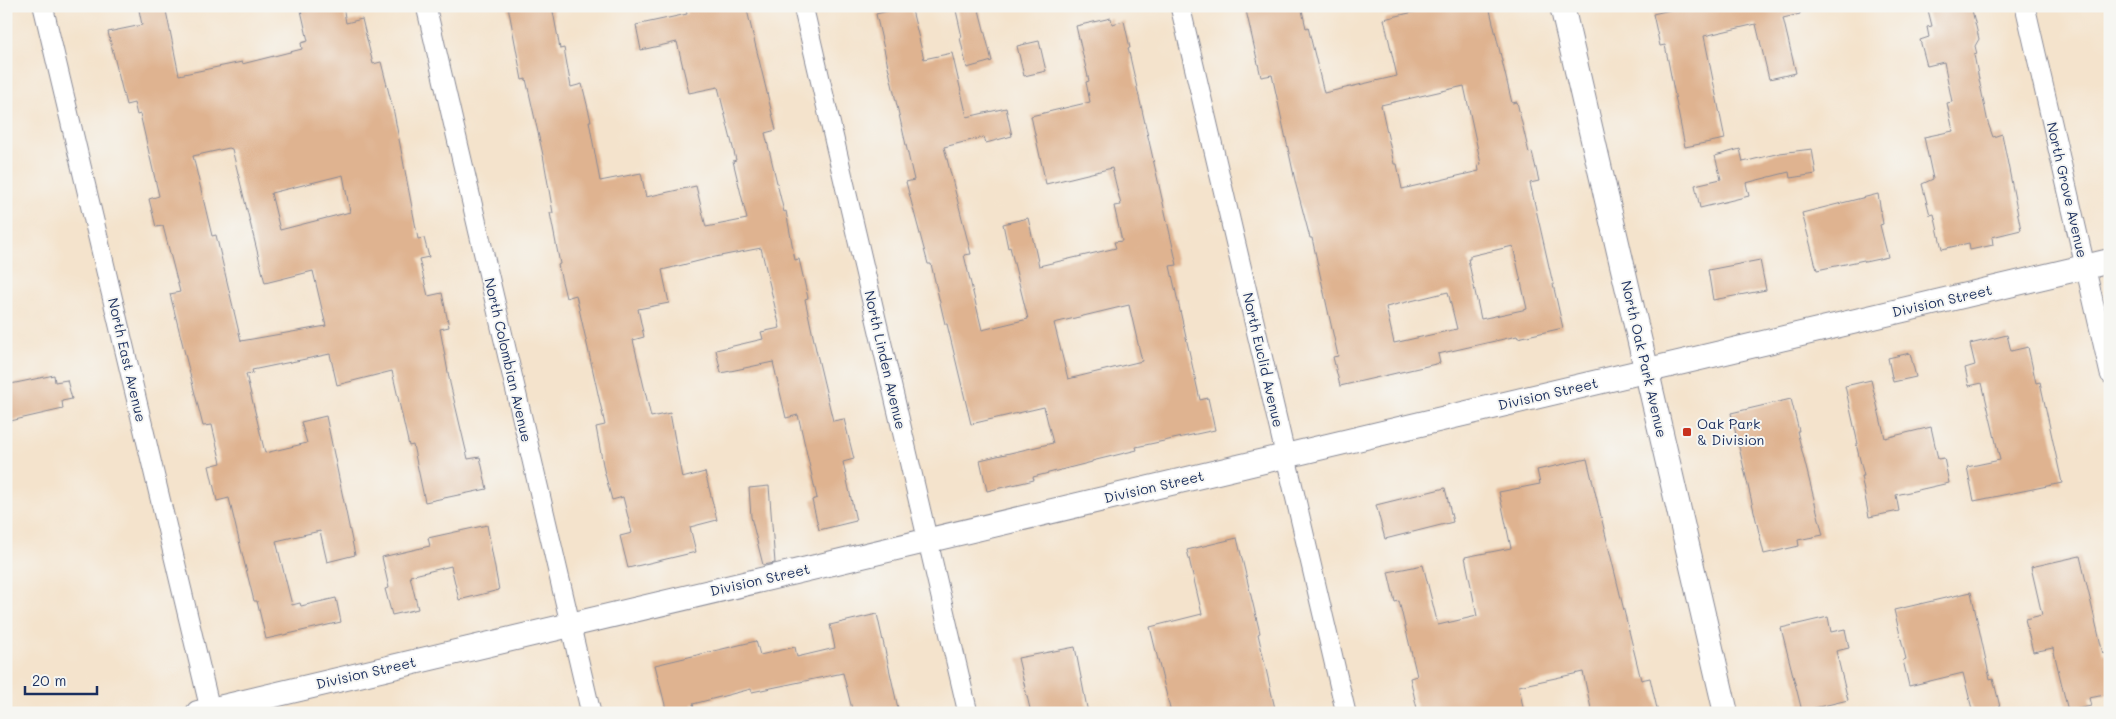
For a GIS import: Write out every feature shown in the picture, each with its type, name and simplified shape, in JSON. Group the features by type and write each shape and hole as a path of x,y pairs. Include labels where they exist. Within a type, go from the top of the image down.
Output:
{"street":[{"name":"North East Avenue","path":"43,6 206,712"},
{"name":"North Colombian Avenue","path":"426,6 591,713"},
{"name":"North Linden Avenue","path":"802,6 968,713"},
{"name":"North Euclid Avenue","path":"1180,6 1346,713"},
{"name":"North Oak Park Avenue","path":"1562,6 1726,713"},
{"name":"North Grove Avenue","path":"2025,6 2110,374"},
{"name":"Division Street","path":"206,712 2110,261"}],"building":[{"path":"165,6 179,75 242,62 242,64 302,49 301,43 308,41 300,6 343,6 346,23 362,19 373,64 381,62 394,113 418,239 424,238 429,257 419,259 428,296 442,293 449,327 440,329 450,383 468,459 480,457 487,489 425,502 413,445 409,446 392,371 337,385 330,354 252,370 253,373 246,374 265,453 307,443 301,422 326,416 355,555 327,562 320,531 276,541 292,605 300,603 301,606 336,598 341,622 266,639 257,601 254,601 229,498 217,501 209,466 221,463 212,425 203,426 170,294 180,292 163,226 156,227 149,199 159,196 140,114 137,115 134,103 126,105 108,32 142,25 139,10","holes":["229,148 232,149 265,283 313,271 326,326 241,341 216,235 212,236 193,156","343,175 350,212 280,230 271,193"]},
{"path":"508,6 552,6 560,49 564,48 571,87 582,84 591,121 589,121 600,181 641,173 646,197 696,186 706,227 747,219 733,161 736,160 718,87 689,93 677,42 641,50 636,25 687,14 685,6 746,6 776,130 765,133 784,212 786,211 795,260 799,259 808,298 805,299 816,350 833,421 844,419 854,459 843,462 856,521 819,530 812,500 817,498 798,415 786,418 773,362 721,373 716,350 763,339 761,332 780,328 761,248 715,257 662,270 669,303 638,309 644,337 633,340 651,417 670,413 682,478 705,472 717,520 690,527 696,552 628,568 620,536 632,533 623,497 612,500 604,470 596,427 605,425 576,295 566,298 558,265 560,264 550,213 553,213 543,155 526,79 522,80"},
{"path":"911,6 924,59 952,53 967,117 1006,108 1012,136 986,143 984,137 944,147 971,254 964,255 982,330 1028,319 1003,224 1028,218 1039,266 1116,248 1114,242 1122,241 1114,206 1121,205 1112,168 1046,184 1031,116 1090,102 1086,82 1089,81 1076,26 1111,18 1112,24 1124,21 1130,48 1128,48 1177,265 1170,266 1200,400 1208,398 1215,430 1136,447 1137,450 1033,477 1034,480 987,491 980,460 1053,443 1044,407 971,424 931,264 928,264 906,182 914,180 876,14","holes":["1129,305 1142,361 1068,379 1054,323"]},
{"path":"955,6 978,6 992,61 967,68"},
{"path":"1245,6 1301,6 1324,93 1397,76 1384,19 1439,6 1489,6 1512,103 1517,102 1529,153 1532,152 1539,181 1530,183 1563,328 1518,338 1517,336 1438,354 1440,363 1340,386 1333,357 1338,356 1312,238 1310,238 1296,185 1272,75 1261,77","holes":["1464,86 1481,164 1478,165 1479,171 1402,189 1397,164 1394,164 1381,105","1513,246 1527,309 1481,319 1468,259 1470,259 1470,256","1448,292 1457,329 1394,343 1386,307"]},
{"path":"1669,6 1799,6 1800,14 1783,18 1796,73 1769,79 1756,24 1704,36 1725,139 1685,147 1665,45 1660,46 1653,14 1670,10"},
{"path":"1927,6 1971,6 1979,39 1975,46 1977,54 1974,55 1988,123 1993,137 2002,134 2021,230 1992,237 1993,245 1970,250 1969,243 1942,249 1934,214 1930,215 1922,184 1933,179 1924,137 1953,131 1947,103 1952,102 1944,62 1927,66 1920,40 1929,37 1927,27 1932,26"},
{"path":"1039,41 1046,71 1024,76 1017,46"},
{"path":"1740,149 1743,162 1780,153 1812,149 1816,174 1790,178 1789,172 1746,183 1749,196 1700,208 1695,185 1721,179 1715,156"},
{"path":"1878,194 1883,224 1880,225 1888,257 1817,270 1802,213"},
{"path":"1760,260 1766,290 1713,300 1708,270"},
{"path":"2007,335 2011,351 2028,347 2036,383 2040,382 2062,483 1974,501 1967,467 2000,460 1982,383 1969,386 1965,368 1975,365 1970,344"},
{"path":"1910,353 1916,377 1893,382 1888,358"},
{"path":"54,375 55,382 67,380 72,399 62,401 63,409 6,422 6,385"},
{"path":"1871,380 1885,438 1931,427 1938,459 1944,458 1949,483 1896,495 1899,511 1869,517 1861,476 1864,476 1845,386"},
{"path":"1791,399 1823,535 1798,540 1799,546 1764,554 1731,413"},
{"path":"1587,459 1641,680 1650,678 1658,713 1592,713 1583,672 1519,686 1524,713 1418,713 1410,678 1417,676 1399,601 1395,602 1388,572 1423,565 1438,625 1477,616 1465,557 1511,548 1499,492 1540,484 1537,470"},
{"path":"769,486 775,563 763,565 751,517 749,488"},
{"path":"1445,488 1453,522 1385,539 1376,505"},
{"path":"487,525 499,590 459,600 451,566 410,576 418,609 392,615 385,589 389,588 382,557 430,546 428,538"},
{"path":"1237,538 1260,633 1258,634 1276,713 1171,713 1150,627 1202,614 1187,550"},
{"path":"2080,556 2103,654 2106,653 2110,670 2110,694 2089,698 2091,706 2068,711 2053,648 2033,652 2025,619 2042,615 2031,567"},
{"path":"1971,592 1990,679 1993,678 2000,707 1976,713 1973,713 1963,673 1909,686 1903,660 1906,659 1894,610"},
{"path":"877,614 899,713 853,713 843,673 752,692 751,689 693,704 695,713 667,713 655,665 756,641 760,655 795,647 797,657 835,648 830,625"},
{"path":"1828,617 1831,632 1845,629 1849,648 1836,651 1848,700 1802,711 1781,628"},
{"path":"1075,647 1088,713 1031,713 1018,658"}],"place":[{"name":"Oak Park & Division","path":"1687,432"}]}
